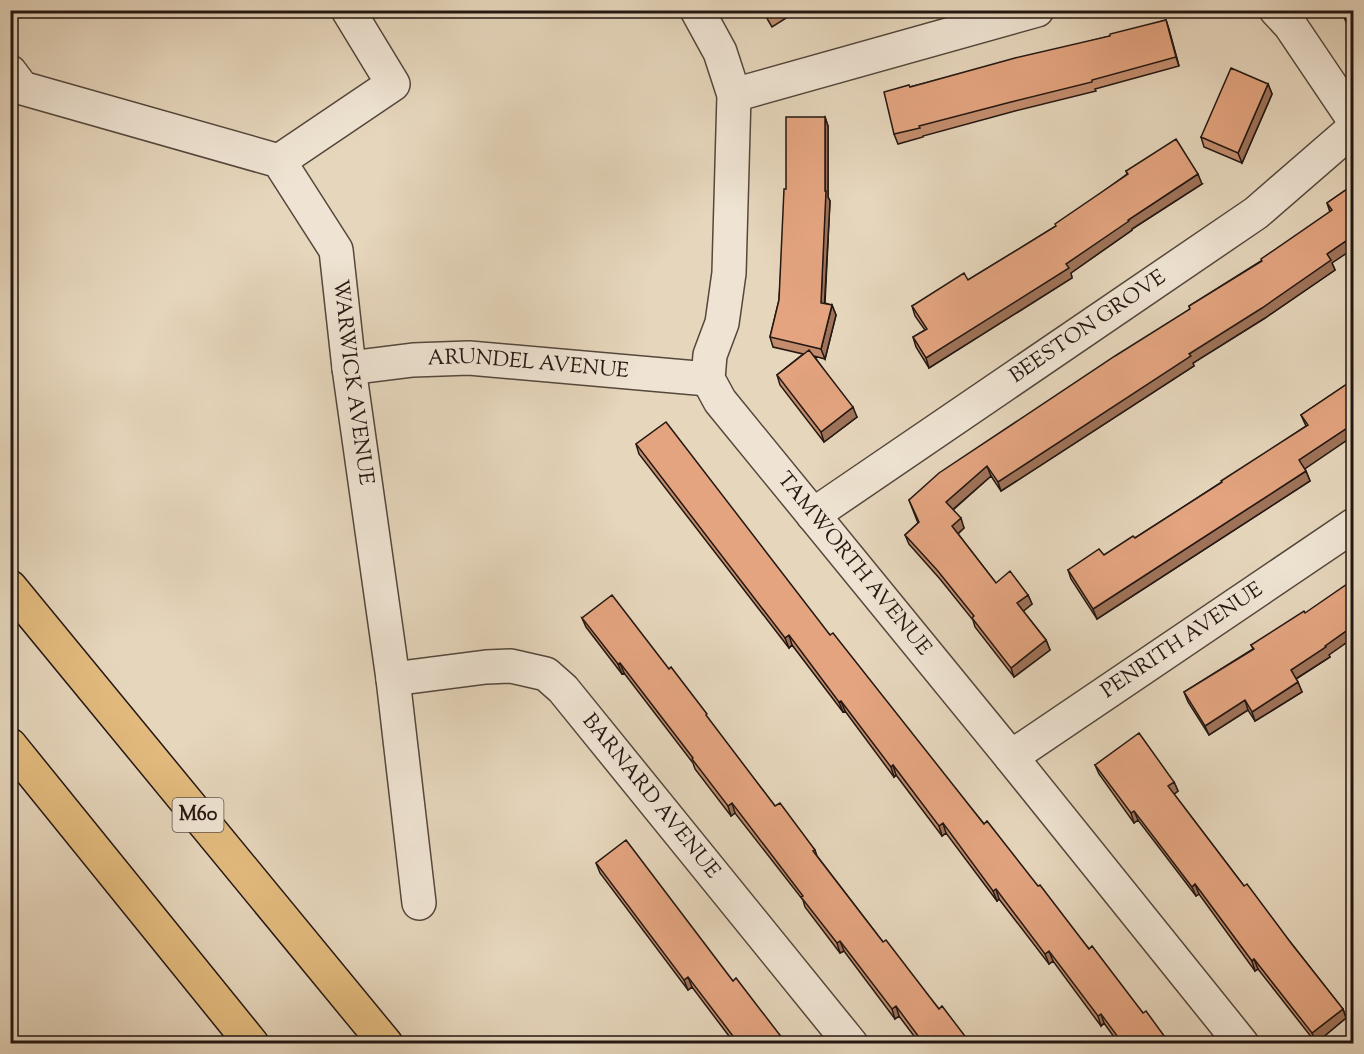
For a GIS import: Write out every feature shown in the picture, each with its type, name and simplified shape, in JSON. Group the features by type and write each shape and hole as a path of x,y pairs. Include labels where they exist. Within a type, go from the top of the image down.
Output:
{"highway":[{"name":"M60","path":"10,587 386,1044"},
{"path":"10,745 252,1044"}],"street":[{"path":"10,72 22,88 279,161 393,84 348,10"},
{"path":"697,10 720,52 734,95 729,273 722,322 710,355 708,379"},
{"path":"734,95 1037,10"},
{"path":"1276,10 1290,25 1353,120"},
{"name":"BEESTON GROVE","path":"813,515 1256,213 1353,128"},
{"name":"WARWICK AVENUE","path":"279,161 336,250 349,368 393,679 419,903"},
{"name":"ARUNDEL AVENUE","path":"349,368 413,360 469,358 708,379"},
{"name":"TAMWORTH AVENUE","path":"708,379 720,401 1242,1044"},
{"name":"PENRITH AVENUE","path":"1011,757 1353,525"},
{"name":"BARNARD AVENUE","path":"393,679 511,666 546,674 563,689 851,1044"}],"building":[{"path":"764,10 779,10 768,17"},
{"path":"1353,10 1353,29 1342,12"},
{"path":"1166,20 1176,57 1092,80 1092,82 894,134 884,92"},
{"path":"1231,68 1268,84 1238,153 1201,137"},
{"path":"786,117 825,117 826,191 821,303 832,305 821,349 770,337 779,300 784,189 786,189"},
{"path":"1176,139 1198,174 1066,264 1069,268 926,358 913,337 927,329 912,306 964,273 968,280 1056,226 1055,224 1128,174 1126,171"},
{"path":"1353,185 1353,236 1327,254 1331,260 1262,308 1189,354 1191,356 998,482 987,466 946,502 961,518 952,526 996,583 1010,571 1028,595 1017,603 1046,640 1011,668 972,618 974,616 905,535 919,522 909,500 939,473 1190,309 1189,306 1262,261 1261,259 1332,210 1327,203"},
{"path":"809,350 853,407 821,432 777,375"},
{"path":"1353,380 1353,424 1299,460 1306,471 1093,609 1068,570 1099,549 1104,555 1133,536 1135,538 1308,425 1301,415"},
{"path":"666,422 830,635 833,633 984,824 987,821 1089,949 1092,946 1143,1013 1146,1011 1170,1044 1123,1044 1101,1014 1098,1016 1049,951 1045,954 996,889 993,891 943,823 939,826 893,765 891,767 841,701 839,702 789,635 785,638 636,444"},
{"path":"1353,580 1353,626 1291,670 1298,682 1252,712 1245,700 1205,726 1184,692 1254,649 1251,645 1304,611 1305,613"},
{"path":"612,595 669,669 671,667 775,806 780,803 815,850 813,851 883,942 886,940 939,1009 942,1006 971,1044 924,1044 896,1006 892,1009 840,941 837,943 732,803 728,806 620,663 618,664 582,618"},
{"path":"1139,733 1174,782 1168,786 1244,886 1247,884 1343,1009 1312,1033 1254,959 1252,961 1195,884 1192,887 1134,811 1131,813 1095,765"},
{"path":"626,840 733,981 736,978 789,1044 739,1044 688,977 684,980 596,863"}]}
